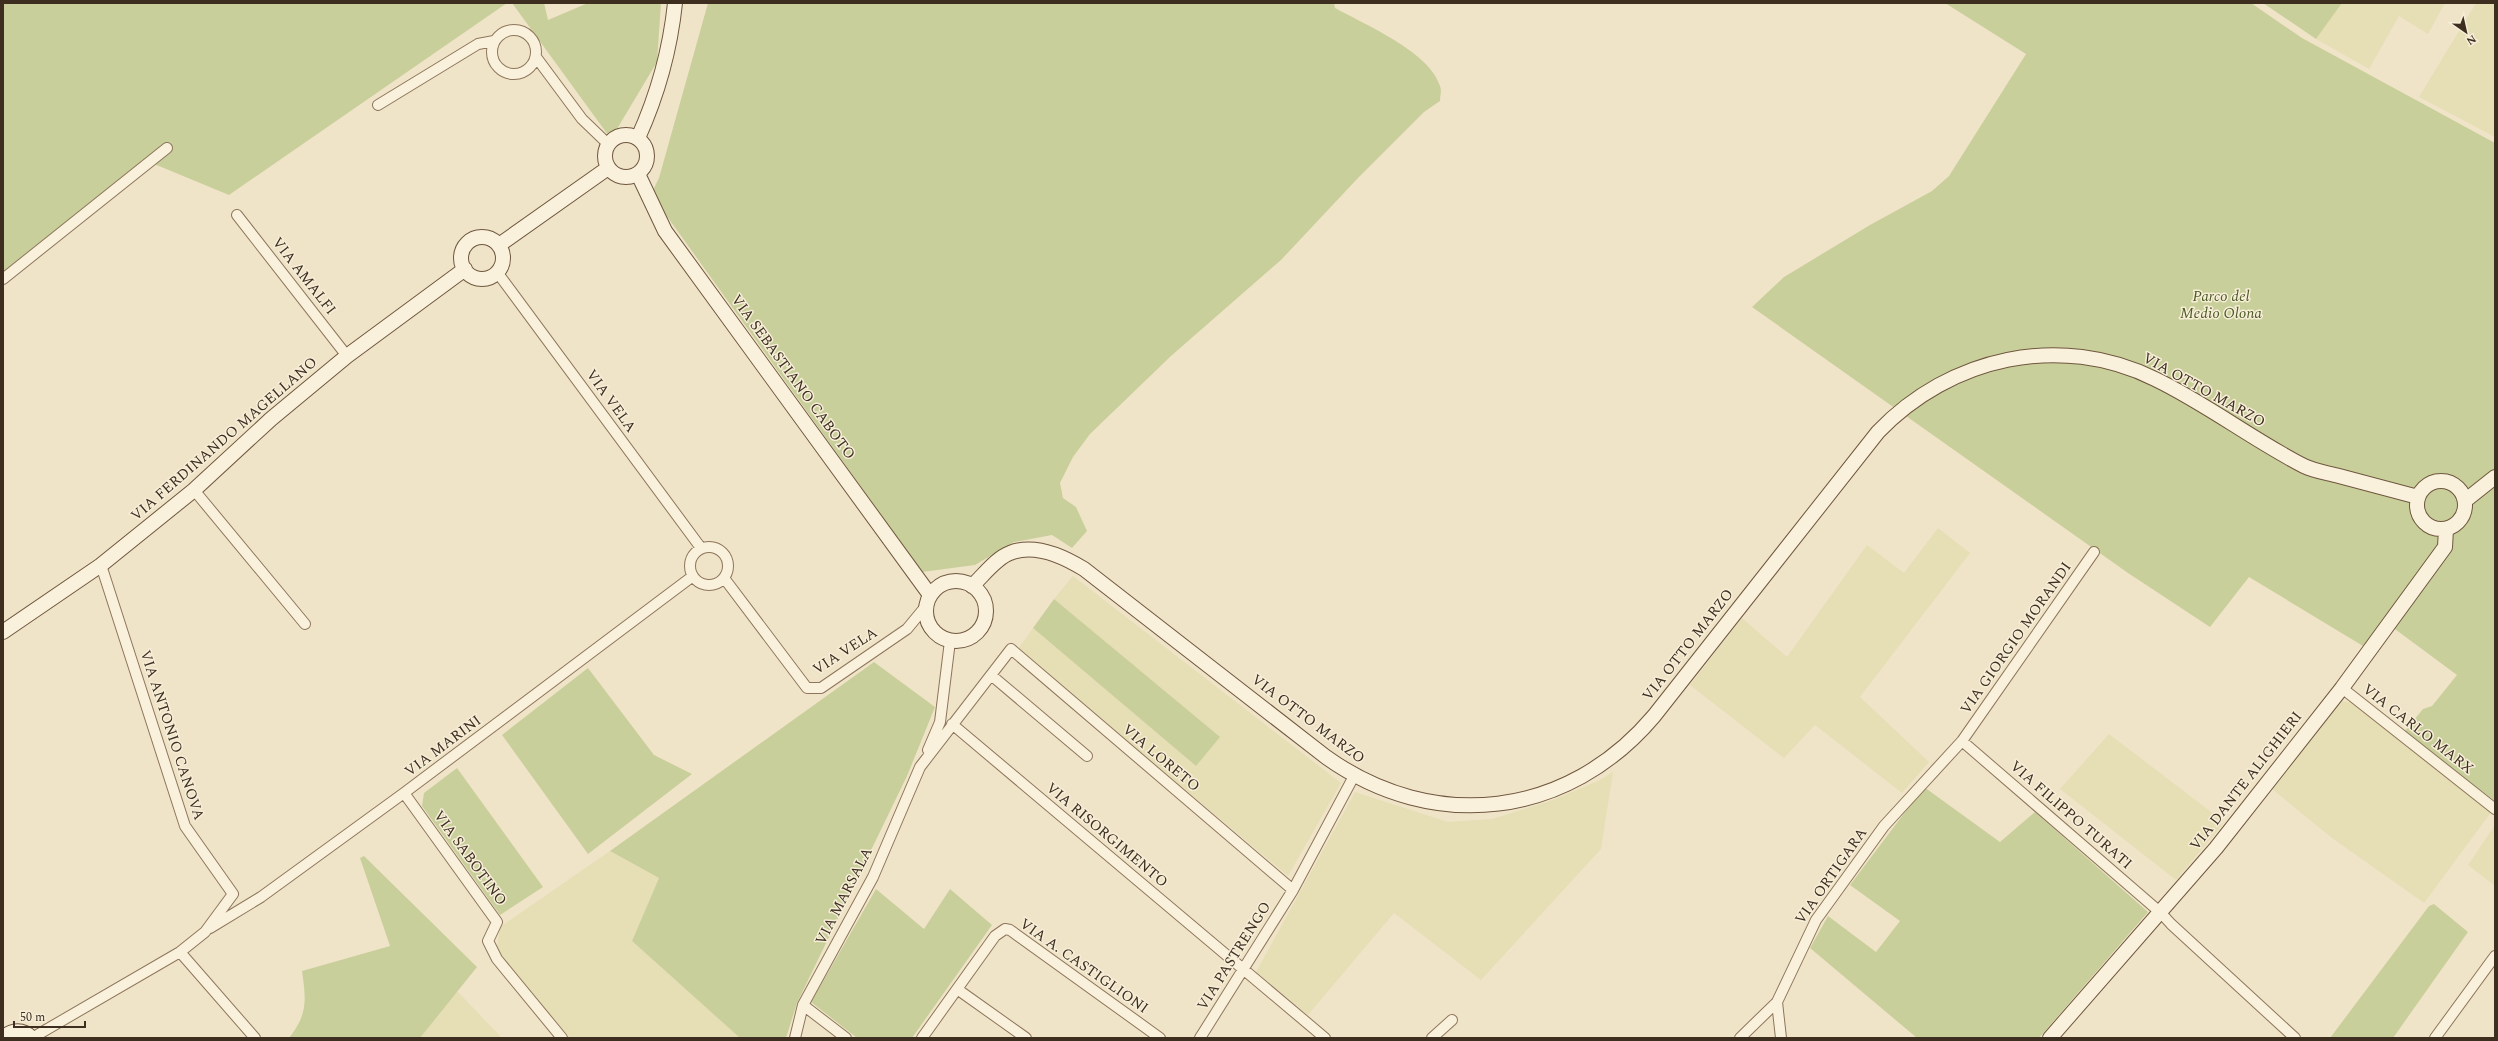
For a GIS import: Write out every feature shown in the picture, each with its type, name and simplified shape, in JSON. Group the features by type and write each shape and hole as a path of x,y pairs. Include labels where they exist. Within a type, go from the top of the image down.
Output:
{"street":[{"path":"638,138 655,100 664,71 675,3"},
{"path":"378,105 478,44 494,41 504,31 518,30 531,37 536,50 536,57 527,70 521,73 506,73 499,69 492,56 494,41"},
{"path":"536,57 582,119 608,144"},
{"path":"625,134 638,138 643,143 648,156 647,163 638,174 625,178 613,173 608,168 605,156 608,144 619,136 625,134"},
{"path":"3,278 167,148"},
{"path":"499,245 608,168"},
{"name":"VIA SEBASTIANO CABOTO","path":"638,174 665,231 928,600"},
{"name":"VIA AMALFI","path":"237,215 347,356"},
{"path":"487,237 499,245 502,262 497,272 486,278 480,278 469,274 465,269 461,255 463,248 473,238 487,237"},
{"name":"VIA FERDINANDO MAGELLANO","path":"3,632 102,564 194,490 271,419 347,356 465,269"},
{"name":"VIA VELA","path":"497,272 701,548"},
{"name":"VIA OTTO MARZO","path":"972,586 1010,553 1038,550 1053,553 1073,562 1326,757 1354,776 1408,798 1443,804 1480,806 1516,801 1552,791 1600,766 1629,743 1654,716 1878,432 1902,408 1930,389 1960,373 1991,362 2024,356 2058,355 2092,358 2124,366 2170,387 2306,467 2418,497"},
{"path":"2466,500 2495,477"},
{"path":"2445,480 2454,484 2462,491 2466,500 2465,513 2458,523 2446,529 2433,528 2423,521 2417,510 2418,497 2429,484 2445,480"},
{"path":"194,490 305,624"},
{"name":"VIA DANTE ALIGHIERI","path":"2050,1038 2161,913 2216,848 2342,688 2444,547 2446,529"},
{"path":"714,547 725,554 729,566 724,578 714,585 708,585 693,576 690,564 692,557 701,548 714,547"},
{"name":"VIA GIORGIO MORANDI","path":"1962,741 2094,552"},
{"name":"VIA ANTONIO CANOVA","path":"32,1038 180,952 205,932 233,894 184,826 102,564"},
{"name":"VIA MARINI","path":"205,932 261,897 404,793 693,576"},
{"name":"VIA VELA","path":"724,578 807,688 821,688 907,629 928,600"},
{"path":"954,581 972,586 980,593 985,602 986,613 984,623 978,632 970,638 960,642 950,641 933,632 925,615 928,600 941,585 954,581"},
{"name":"VIA MARSALA","path":"795,1038 802,1005 873,877 940,722 950,641"},
{"name":"VIA MARSALA","path":"920,767 1011,649"},
{"name":"VIA LORETO","path":"1011,649 1292,890"},
{"path":"991,675 1087,756"},
{"name":"VIA CARLO MARX","path":"2342,688 2495,809"},
{"name":"VIA RISORGIMENTO","path":"952,724 1325,1038"},
{"name":"VIA FILIPPO TURATI","path":"1962,741 2161,913 2171,924 2295,1038"},
{"name":"VIA ORTIGARA","path":"1740,1038 1777,1002 1816,920 1884,826 1962,741"},
{"name":"VIA PASTRENGO","path":"1200,1038 1292,890 1354,776"},
{"name":"VIA SABOTINO","path":"404,793 497,922 488,941 497,959 562,1038"},
{"name":"VIA A. CASTIGLIONI","path":"922,1038 995,936 1005,929 1010,930 1160,1038"},
{"path":"180,952 255,1038"},
{"path":"2435,1038 2495,956"},
{"path":"957,989 1026,1038"},
{"path":"1777,1002 1781,1038"},
{"path":"802,1005 846,1038"},
{"path":"1432,1038 1452,1020"},
{"path":"5,1033 22,1031 32,1038"}],"shaded area":[{"path":"2342,3 2445,3 2428,34 2399,16 2369,69 2316,39"},
{"path":"2476,3 2495,3 2495,137 2419,97"},
{"path":"1938,528 1970,553 1860,697 1929,762 1902,793 1815,725 1784,758 1690,685 1742,618 1787,657 1867,545 1904,573"},
{"path":"1073,576 1341,783 1288,876 1018,649 1033,628 1196,766 1219,737 1054,599"},
{"path":"2342,701 2352,703 2492,811 2424,903 2332,838 2272,789"},
{"path":"2109,734 2219,818 2222,825 2176,880 2060,789"},
{"path":"1613,772 1601,849 1481,980 1394,913 1308,1015 1256,972 1355,792 1448,822 1492,819 1550,801 1598,781"},
{"path":"2495,825 2495,886 2468,865"},
{"path":"610,851 659,878 632,941 740,1038 570,1038 506,962 497,948 500,927"},
{"path":"457,991 502,1038 420,1038"}],"green space":[{"path":"3,3 507,3 229,195 154,164 3,283"},
{"path":"512,3 544,3 548,20 588,3 661,3 657,62 611,139"},
{"path":"708,3 1334,3 1335,8 1395,40 1423,62 1434,74 1441,88 1440,101 1424,112 1358,178 1281,260 1171,356 1090,434 1073,457 1060,483 1063,498 1076,507 1087,531 1072,548 1052,535 1014,542 975,565 922,572 651,194 659,178"},
{"name":"Parco del Medio Olona","path":"1945,3 2251,3 2302,38 2495,143 2495,801 2404,732 2423,709 2432,706 2457,675 2384,621 2363,646 2249,577 2210,627 2128,573 1752,307 1784,277 1870,225 1932,191 1949,176 2026,54"},
{"path":"2263,3 2342,3 2316,39"},
{"path":"1054,599 1220,737 1196,766 1033,628"},
{"path":"874,662 935,707 907,776 797,1003 786,1038 740,1038 632,941 659,878 610,851"},
{"path":"588,668 654,755 692,774 588,854 502,735"},
{"path":"457,768 543,887 500,915 422,806 424,793"},
{"path":"1924,787 2000,842 2035,812 2148,912 2039,1038 1917,1038 1810,948 1828,916 1876,952 1900,921 1850,885"},
{"path":"364,856 477,967 420,1038 289,1038 303,1014 305,999 302,971 390,946 360,858"},
{"path":"876,889 924,929 950,889 992,925 912,1038 857,1038 811,1002"},
{"path":"2434,904 2468,932 2393,1038 2330,1038 2429,906"}]}
